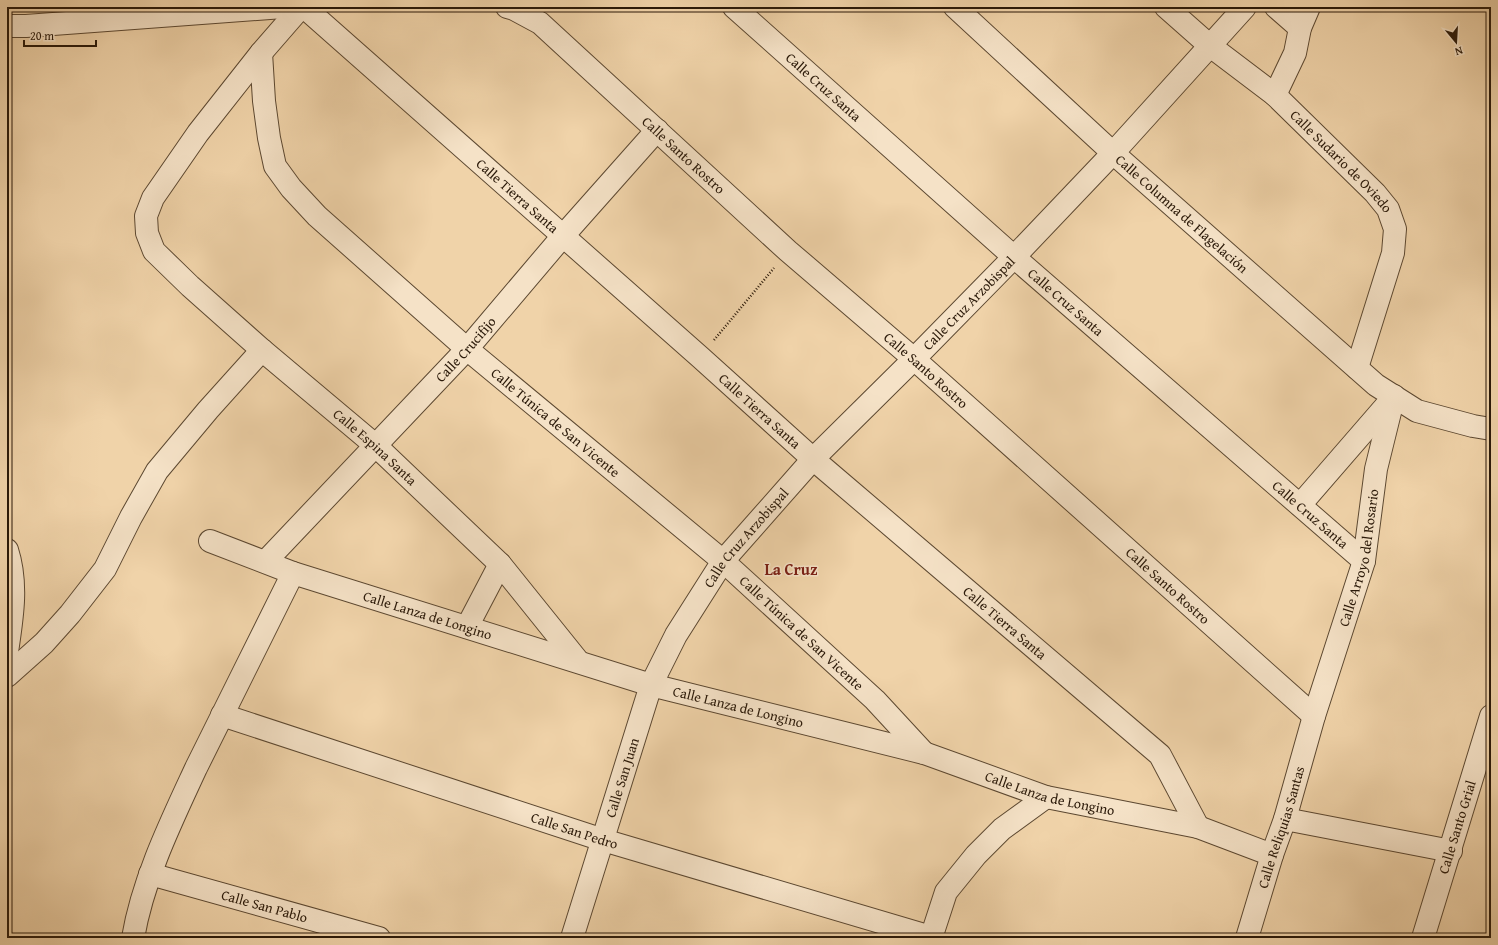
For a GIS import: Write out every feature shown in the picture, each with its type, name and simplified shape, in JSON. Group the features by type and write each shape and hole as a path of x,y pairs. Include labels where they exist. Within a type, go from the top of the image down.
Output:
{"street":[{"path":"7,26 26,26 64,15 147,18 283,7"},
{"path":"261,53 302,7"},
{"name":"Calle Tierra Santa","path":"302,7 700,357 813,459 1160,755 1198,827"},
{"name":"Calle Santo Rostro","path":"507,7 540,23 788,251 914,359 1314,716"},
{"name":"Calle Cruz Santa","path":"734,7 1014,257 1364,561"},
{"name":"Calle Columna de Flagelación","path":"954,7 1113,153 1376,385 1417,411 1473,426 1491,429"},
{"name":"Calle Sudario de Oviedo","path":"1166,7 1209,45 1275,95 1375,193 1388,209 1395,229 1393,253 1357,368"},
{"name":"Calle Cruz Arzobispal","path":"651,685 676,635 723,561 813,459 1014,257 1113,153 1209,45 1245,7"},
{"path":"1276,7 1300,28"},
{"path":"1275,95 1295,53 1300,28 1309,7"},
{"name":"Calle Espina Santa","path":"261,53 198,133 153,198 146,216 147,234 154,250 190,286 262,350 375,445 500,564 578,662"},
{"name":"Calle Túnica de San Vicente","path":"261,53 264,101 269,138 275,166 291,188 317,216 467,349 723,561 876,700 924,753"},
{"name":"Calle Crucifijo","path":"266,561 467,349 562,237 657,130"},
{"path":"7,676 44,643 70,614 105,569 130,517 157,471 208,410 262,350"},
{"path":"1300,505 1394,396"},
{"name":"Calle Arroyo del Rosario","path":"1314,716 1364,561 1376,469 1394,396"},
{"name":"Calle Lanza de Longino","path":"210,541 266,561 294,573 651,685 924,753 1046,797 1198,827 1272,854"},
{"path":"7,550 14,588 7,652"},
{"path":"467,627 500,564"},
{"path":"133,938 137,914 150,874 181,801 222,715 294,573"},
{"name":"Calle San Juan","path":"572,938 651,685"},
{"name":"Calle San Pedro","path":"222,715 603,840 931,937"},
{"name":"Calle Reliquias Santas","path":"1247,938 1272,854 1285,819 1314,716"},
{"name":"Calle Santo Grial","path":"1423,938 1491,716"},
{"path":"931,937 946,892 976,855 1002,829 1046,797"},
{"path":"1285,819 1451,850"},
{"name":"Calle San Pablo","path":"150,874 379,938"}],"path":[{"path":"700,357 788,251"}],"district":[{"name":"La Cruz","path":"791,569"}]}
